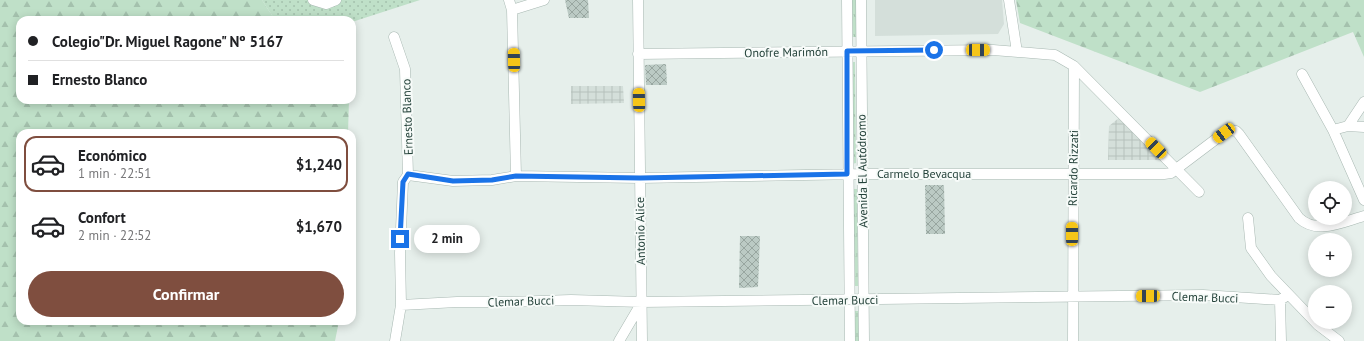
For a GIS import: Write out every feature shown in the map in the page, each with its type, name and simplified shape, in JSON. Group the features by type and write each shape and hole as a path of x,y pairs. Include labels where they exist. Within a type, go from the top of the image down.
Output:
{"street":[{"path":"313,0 326,4 336,0"},
{"path":"516,176 511,5 544,0"},
{"name":"Antonio Alice","path":"638,0 642,341"},
{"name":"Avenida El Autódromo","path":"847,0 847,174 850,341"},
{"name":"Avenida El Autódromo","path":"861,0 864,341"},
{"path":"1009,0 1017,52"},
{"name":"Ernesto Blanco","path":"394,36 405,63 406,70 408,174 403,182 400,253 401,305 395,341"},
{"name":"Onofre Marimón","path":"638,54 993,50 1055,55 1074,66 1199,192"},
{"name":"Ricardo Rizzati","path":"1073,341 1072,173 1074,66"},
{"path":"1302,74 1333,130 1364,200"},
{"path":"1348,126 1364,102"},
{"path":"1333,130 1348,126 1364,127"},
{"path":"1176,169 1228,130 1236,131 1299,218 1307,225 1324,227 1364,216"},
{"name":"Carmelo Bevacqua","path":"408,174 453,181 492,180 516,176 640,178 847,174 1164,174 1171,173 1176,169"},
{"path":"1248,218 1251,248 1271,276 1284,298 1339,341"},
{"name":"Clemar Bucci","path":"401,305 457,302 571,300 642,302 1072,296 1203,295 1284,298"},
{"path":"1281,341 1284,298"},
{"path":"619,341 642,302"}],"shaded area":[{"path":"875,0 1002,0 1004,24 998,34 875,36"},
{"path":"571,86 623,86 624,103 571,104"},
{"path":"1120,117 1161,160 1108,160 1109,126"}],"green space":[{"path":"0,0 262,0 272,16 16,16 16,104 349,104 348,129 16,129 16,325 338,325 335,341 0,341"},
{"path":"262,0 420,0 356,21 356,16 272,16"},
{"path":"852,0 856,0 856,37 852,37"},
{"path":"1016,0 1364,0 1364,57 1353,32 1200,92 1020,23"},
{"path":"852,62 855,62 856,163 852,164"},
{"path":"853,189 857,189 858,286 854,286"},
{"path":"854,311 858,311 859,341 855,341"}],"building":[{"path":"565,0 588,0 589,18 569,18"},
{"path":"666,64 667,85 646,85 645,65"},
{"path":"925,185 944,185 945,234 926,234"},
{"path":"740,236 760,236 758,287 739,288"}],"route":[{"path":"400,239 403,210 403,182 404,178 408,174 453,181 492,180 516,176 640,178 847,174 847,51 934,50"}]}
